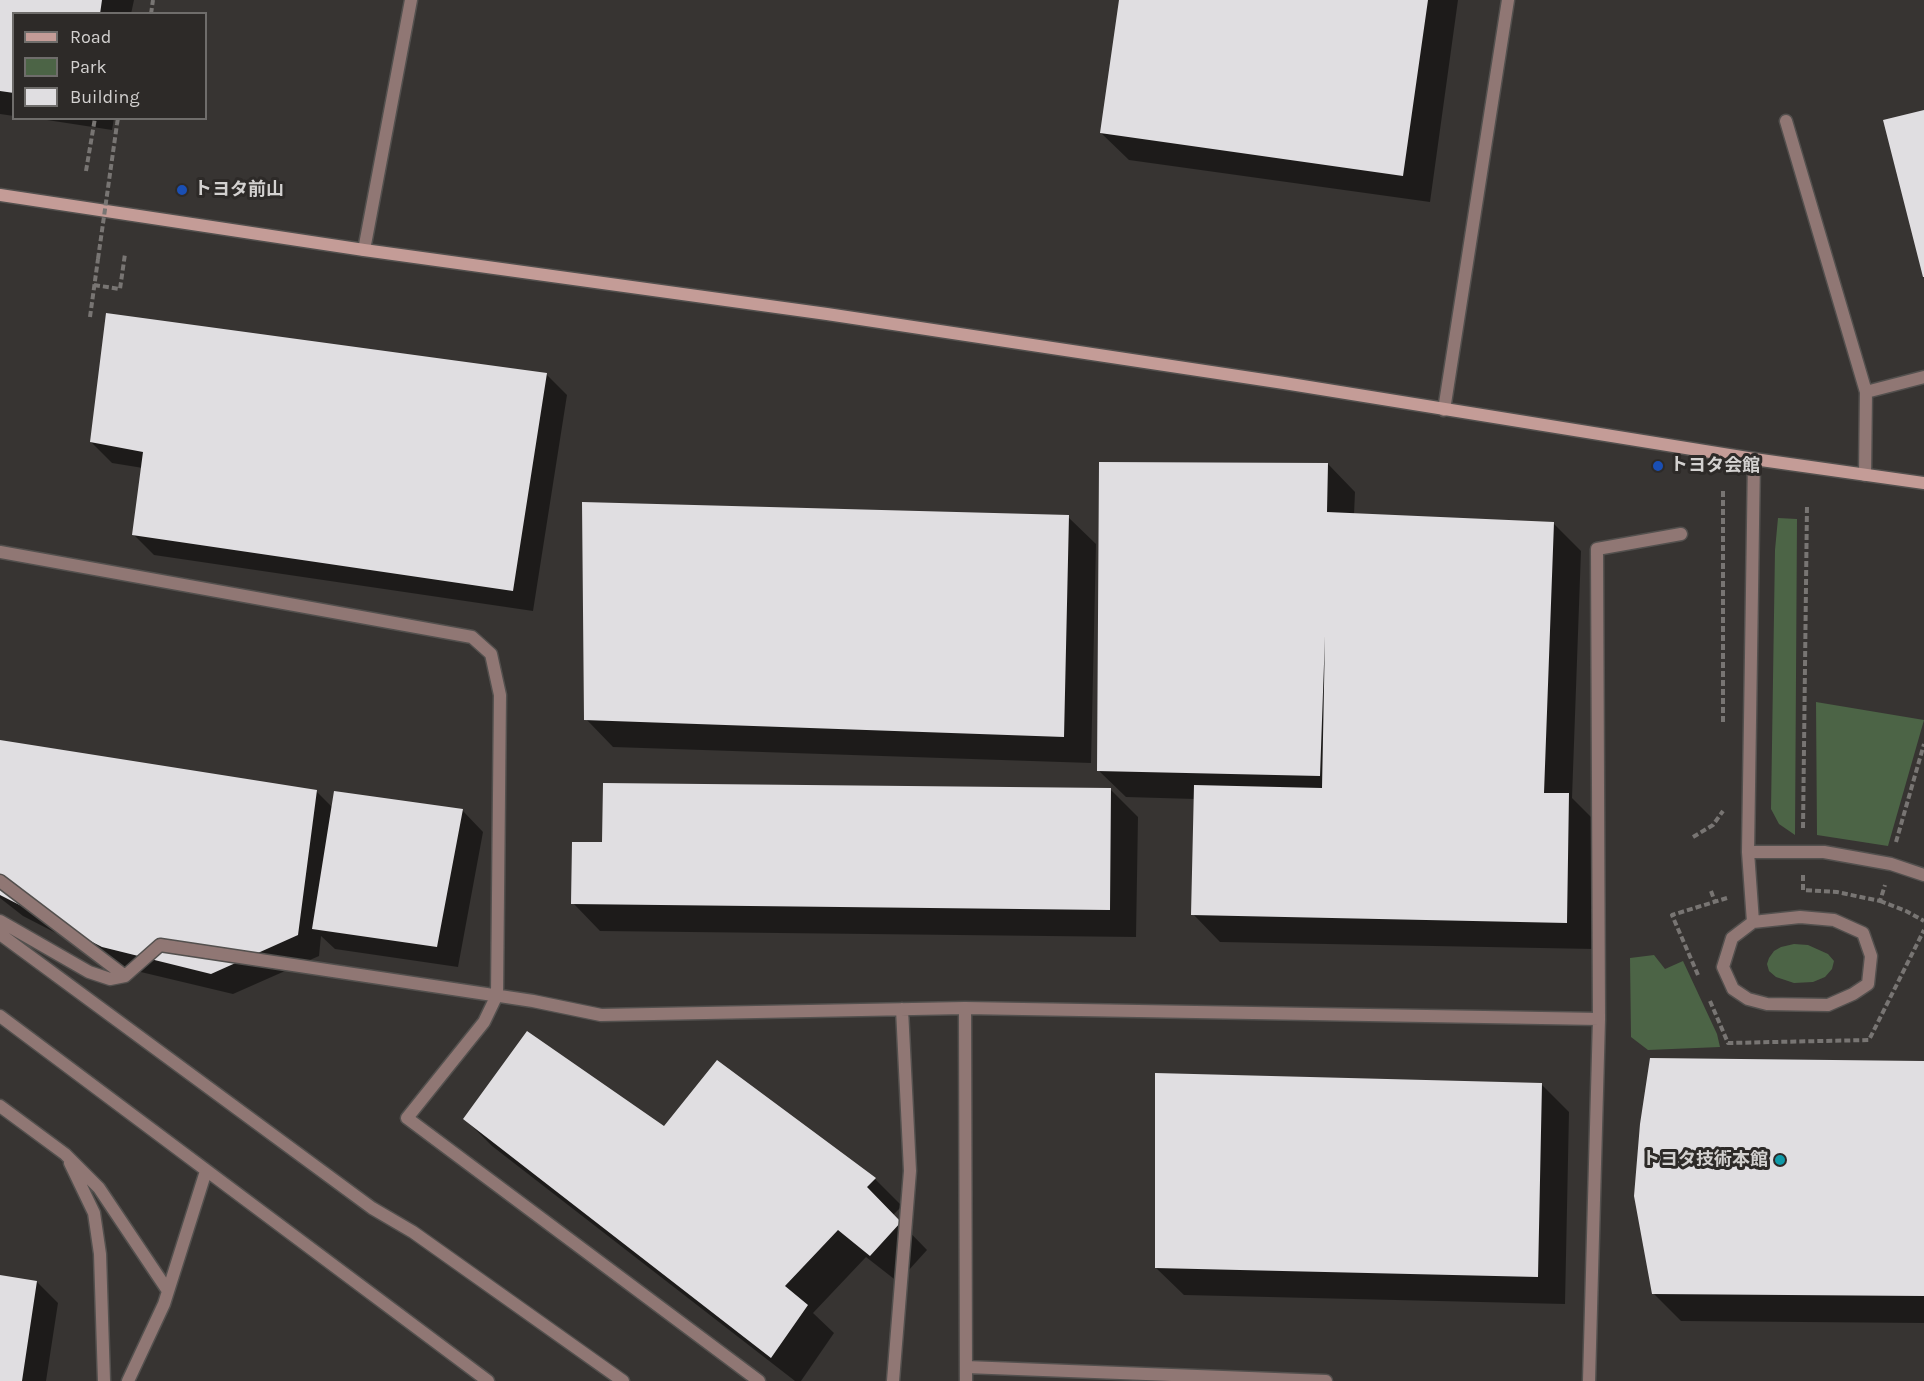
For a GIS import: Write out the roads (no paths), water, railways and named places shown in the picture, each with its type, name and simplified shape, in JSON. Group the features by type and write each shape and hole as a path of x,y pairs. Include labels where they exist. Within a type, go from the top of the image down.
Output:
{"street":[{"path":"364,250 411,0"},
{"path":"1444,410 1508,0"},
{"path":"1786,121 1866,392 1865,475"},
{"path":"0,196 364,250 827,314 1273,381 1754,459 1924,483"},
{"path":"1866,392 1924,377"},
{"path":"1753,922 1748,852 1754,459"},
{"path":"1589,1381 1599,1019 1597,549 1681,534"},
{"path":"0,552 472,637 491,654 500,694 497,995 484,1022 407,1118 759,1381"},
{"path":"1748,852 1824,852 1891,864 1924,875"},
{"path":"0,881 126,976"},
{"path":"1800,917 1834,920 1863,933 1872,956 1868,984 1853,994 1828,1005 1767,1004 1748,999 1733,989 1724,967 1732,939 1753,922 1800,917"},
{"path":"0,921 89,972 110,979 126,976 159,945 497,995 601,1015 965,1008 1599,1019"},
{"path":"0,934 372,1208 413,1232 623,1381"},
{"path":"965,1008 966,1381"},
{"path":"893,1381 910,1171 902,1009"},
{"path":"0,1016 488,1381"},
{"path":"0,1106 65,1154 99,1188 168,1291"},
{"path":"65,1154 94,1213 100,1254 104,1381"},
{"path":"128,1381 164,1304 206,1171"},
{"path":"966,1367 1105,1377 1326,1381"}],"place":[{"name":"トヨタ前山","path":"182,190"},
{"name":"トヨタ会館","path":"1658,466"},
{"name":"トヨタ技術本館","path":"1780,1160"}]}
